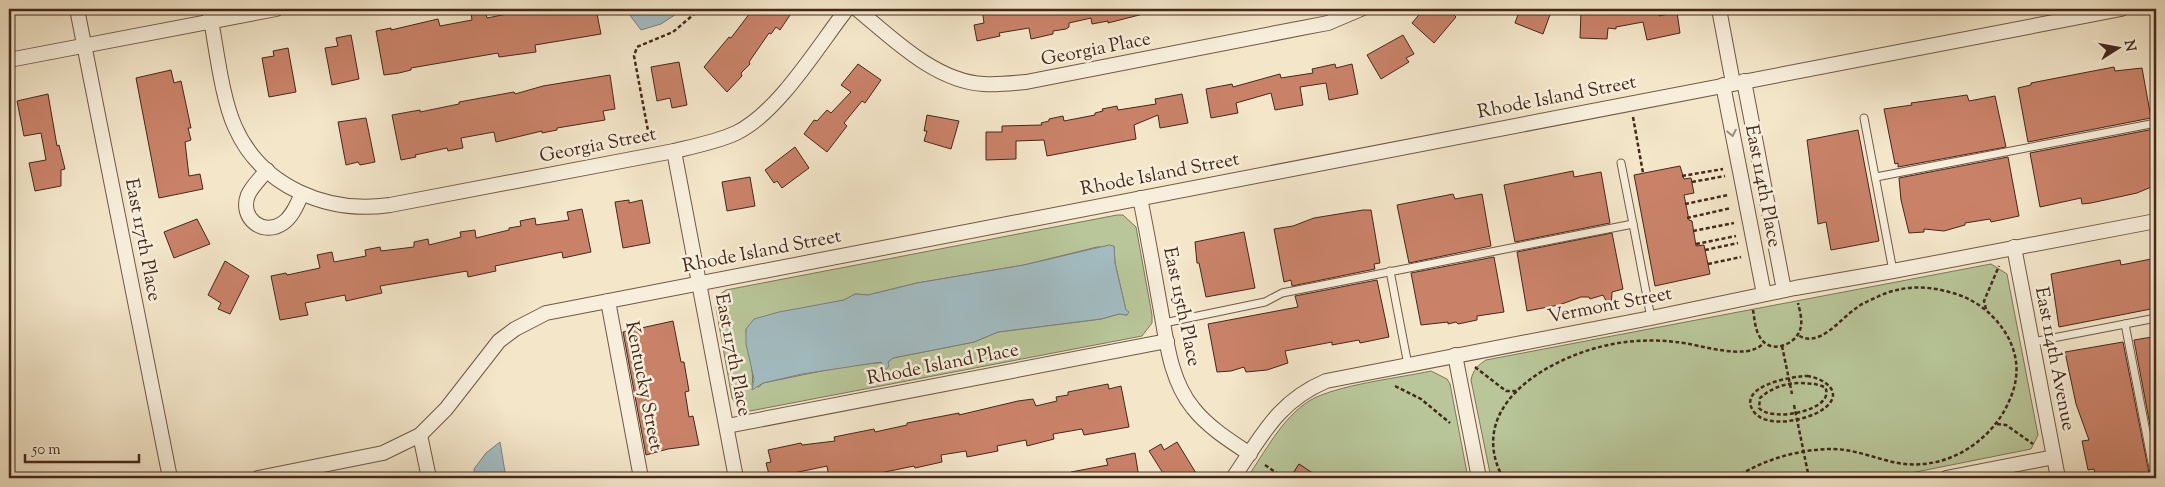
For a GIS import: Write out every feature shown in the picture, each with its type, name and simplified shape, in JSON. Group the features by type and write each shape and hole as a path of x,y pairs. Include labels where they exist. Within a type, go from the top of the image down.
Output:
{"street":[{"name":"East 117th Place","path":"77,9 170,478"},
{"path":"9,60 85,45 210,15 276,9"},
{"name":"Georgia Street","path":"210,15 229,111 244,144 267,170 302,194 315,200 344,207 374,207 674,151 720,139 737,132 758,119 790,84 846,9"},
{"name":"Georgia Place","path":"857,9 889,37 929,66 966,81 983,84 1026,82 1328,23 1360,9"},
{"name":"East 114th Place","path":"1719,9 1733,83 1764,294"},
{"name":"Rhode Island Street","path":"258,478 383,453 420,435 446,409 499,341 515,329 546,313 2121,9"},
{"name":"East 114th Place","path":"1733,83 1784,290"},
{"name":"East 117th Place","path":"674,151 736,478"},
{"path":"267,170 248,195 246,205 249,216 258,226 266,228 283,224 290,217 302,194"},
{"name":"East 115th Place","path":"1140,198 1167,341 1174,371 1182,391 1192,408 1208,425 1250,454"},
{"name":"Vermont Street","path":"1233,478 1280,412 1301,392 1326,381 1652,318 1784,290 2156,221"},
{"name":"East 114th Avenue","path":"2014,247 2058,478"},
{"name":"Kentucky Street","path":"608,301 641,478"},
{"name":"Rhode Island Place","path":"727,426 1167,341"},
{"path":"1455,356 1479,478"},
{"path":"420,435 429,478"},
{"path":"1946,478 2054,458"}],"lane":[{"path":"1864,118 1893,271"},
{"path":"1876,178 2156,123"},
{"path":"1621,163 1652,318"},
{"path":"1164,323 1265,302 1282,293 1390,270 1633,224"},
{"path":"1390,270 1408,365"},
{"path":"2032,342 2156,318"},
{"path":"2125,324 2155,478"}],"path":[{"path":"649,136 634,56 637,47 673,32 700,9"},
{"path":"1630,103 1643,173"},
{"path":"1682,176 1723,169"},
{"path":"1700,173 1702,180"},
{"path":"1692,182 1725,176"},
{"path":"1685,204 1728,195"},
{"path":"1687,218 1731,208"},
{"path":"1693,231 1734,223"},
{"path":"1696,244 1736,236"},
{"path":"1705,250 1738,243"},
{"path":"1708,264 1741,257"},
{"path":"1986,311 1984,301 1999,266"},
{"path":"1735,478 1761,463 1804,453 1833,449 1863,453 1898,463 1932,463 1962,452 1979,441 1996,424 2015,386 2016,358 2009,338 1986,311 1976,303 1962,295 1940,289 1918,287 1892,291 1867,302 1825,333 1805,338 1798,335"},
{"path":"1753,310 1757,331 1764,343 1782,346 1788,344 1798,335 1801,325 1797,301"},
{"path":"1976,303 1984,301"},
{"path":"1503,478 1495,458 1494,437 1497,419 1507,402 1517,391 1562,361 1584,352 1614,344 1636,341 1663,341 1734,351 1757,349 1764,343"},
{"path":"1782,346 1792,394"},
{"path":"1475,367 1506,391 1517,391"},
{"path":"1788,377 1817,377 1826,382 1831,387 1832,394 1828,405 1823,410 1797,420 1785,422 1762,419 1752,408 1752,400 1756,392 1767,384 1788,377"},
{"path":"1790,384 1815,384 1827,390 1825,399 1814,407 1796,413 1773,414 1759,408 1760,398 1765,393 1790,384"},
{"path":"1395,386 1426,403 1450,423"},
{"path":"1506,391 1507,402"},
{"path":"1794,405 1809,478"},
{"path":"2001,416 2006,425 2033,444"},
{"path":"1996,424 2006,425"},
{"path":"1264,465 1279,477 1284,478"}],"green space":[{"path":"1123,215 1136,227 1152,323 1142,336 750,411 744,410 732,398 716,308 719,295 726,290","holes":["1097,247 1114,247 1115,263 1127,315 1119,314 1101,319 998,332 974,342 893,358 888,362 846,366 763,383 759,387 752,385 753,380 746,329 814,307 844,300 855,294 868,295 917,283 1024,265"]},
{"path":"1991,264 2007,274 2038,435 2031,449 1886,478 1491,478 1471,380 1476,368 1486,360"},
{"path":"1431,371 1447,379 1450,384 1468,478 1320,478 1299,464 1291,476 1288,474 1285,478 1247,478 1282,426 1299,408 1309,401 1320,395 1351,386"}],"water":[{"path":"628,9 684,9 661,24 641,30 629,14"},
{"path":"1109,245 1114,246 1115,263 1126,310 1129,312 1127,315 1119,314 1101,319 998,332 974,342 893,358 888,362 889,366 886,370 881,362 802,374 763,383 752,390 754,379 746,344 746,329 754,319 779,312 844,300 855,294 868,295 917,283 1024,265"},
{"path":"500,442 506,478 475,478 474,469 486,453"}],"building":[{"path":"532,9 596,9 601,34 535,45 536,52 499,57 498,53 411,68 411,70 384,75 376,31 391,28 391,30 438,19 440,26 472,20 471,13 485,10 487,18"},
{"path":"753,9 794,9 780,30 776,27 771,34 769,33 749,62 750,64 741,73 742,76 727,92 704,67 729,37 731,38"},
{"path":"982,9 1146,9 1147,13 1108,23 1108,21 1092,24 1091,18 1069,23 1069,27 1053,31 1053,34 1031,39 1029,28 999,33 1000,36 977,41 974,25 984,23"},
{"path":"1424,9 1458,9 1453,14 1456,17 1434,43 1412,23"},
{"path":"1520,9 1552,9 1543,34 1515,23"},
{"path":"1633,9 1657,9 1659,16 1677,12 1680,33 1647,40 1643,22 1616,27 1616,29 1608,28 1607,39 1580,38 1581,12 1634,14"},
{"path":"351,35 359,79 332,85 325,48 338,46 336,38"},
{"path":"1403,35 1414,54 1406,58 1409,62 1381,79 1367,55"},
{"path":"288,48 296,92 269,97 262,58 274,56 273,51"},
{"path":"679,62 687,105 672,108 670,98 657,101 651,67"},
{"path":"858,64 881,80 865,103 862,101 844,123 847,126 827,152 804,134 814,120 817,121 827,110 831,113 851,92 841,85"},
{"path":"1335,64 1336,68 1352,64 1358,94 1329,100 1326,83 1300,87 1303,105 1275,110 1271,93 1236,103 1238,113 1211,118 1206,89 1232,84 1233,87 1280,74 1281,78 1313,73 1312,69"},
{"path":"2114,67 2115,71 2142,68 2151,118 2028,142 2018,88 2031,85 2031,83"},
{"path":"171,70 174,83 181,81 191,128 188,128 191,140 185,142 189,176 200,174 203,189 159,198 136,78"},
{"path":"610,75 615,109 603,111 605,120 557,128 557,130 542,133 542,131 496,142 494,132 461,138 463,148 448,151 447,148 401,160 392,115 420,110 420,112 459,104 459,102 514,92 515,94 543,86"},
{"path":"48,94 57,146 59,145 65,169 61,170 61,186 35,191 29,163 46,160 41,133 24,136 17,101"},
{"path":"1182,94 1188,123 1160,128 1158,115 1134,125 1136,139 1047,156 1044,140 1016,141 1016,159 986,160 986,132 1002,132 1002,126 1042,125 1041,123 1049,121 1049,119 1063,116 1064,121 1095,115 1095,113 1103,111 1102,109 1117,106 1118,110 1156,104 1155,99"},
{"path":"1967,95 1969,101 1995,96 2006,147 1898,167 1898,163 1895,164 1884,109"},
{"path":"927,115 959,121 951,149 924,141 927,131 924,131"},
{"path":"366,118 375,162 360,165 358,162 346,165 338,122"},
{"path":"2154,129 2156,185 2137,193 2091,203 2082,204 2081,198 2040,207 2030,153"},
{"path":"1858,130 1879,241 1831,250 1826,222 1818,224 1807,140"},
{"path":"795,147 809,168 782,188 777,181 774,183 765,170"},
{"path":"2008,157 2019,216 1991,222 1990,219 1965,223 1965,225 1944,231 1924,229 1924,232 1909,233 1901,200 1899,178"},
{"path":"1680,166 1684,179 1691,178 1694,193 1684,195 1689,220 1692,221 1696,246 1704,245 1710,274 1655,286 1634,175"},
{"path":"1573,171 1574,177 1601,172 1610,223 1515,242 1504,185"},
{"path":"750,177 755,206 727,211 722,182"},
{"path":"1453,194 1455,199 1482,194 1491,246 1409,263 1397,205"},
{"path":"629,200 629,203 642,200 650,243 623,248 615,202"},
{"path":"582,209 591,252 563,258 562,252 495,266 496,271 468,277 467,271 380,286 382,293 346,301 345,295 305,303 308,315 280,320 271,276 286,273 287,275 320,268 317,255 332,252 334,262 366,256 365,250 380,247 381,251 414,247 414,242 428,239 429,245 461,237 460,232 475,230 476,238 521,226 520,221 535,218 536,225 569,220 567,212"},
{"path":"1371,210 1380,263 1374,264 1375,269 1292,286 1291,280 1284,282 1274,229 1293,226 1314,218"},
{"path":"197,219 210,244 174,258 164,232"},
{"path":"1244,232 1255,288 1206,297 1199,263 1197,263 1195,242"},
{"path":"1612,233 1623,289 1612,292 1611,310 1603,295 1590,299 1589,297 1581,297 1559,305 1527,311 1517,252"},
{"path":"1494,257 1504,312 1477,316 1477,320 1458,324 1456,322 1448,324 1448,322 1421,325 1411,273"},
{"path":"2156,258 2156,308 2059,327 2051,274 2120,260 2121,265"},
{"path":"225,261 249,276 230,314 218,309 221,303 208,295"},
{"path":"1377,280 1389,337 1360,343 1359,340 1332,345 1332,342 1285,351 1288,363 1267,370 1246,372 1244,367 1231,371 1217,372 1208,324 1298,307 1295,296"},
{"path":"673,321 681,362 684,362 689,391 685,392 689,417 693,416 699,445 668,449 646,455 623,332"},
{"path":"2152,337 2156,361 2156,457 2134,340"},
{"path":"2123,342 2150,478 2096,478 2094,469 2088,470 2082,441 2089,440 2076,404 2065,352"},
{"path":"1108,384 1109,389 1121,386 1129,427 1084,435 1082,429 1053,434 1054,439 1027,446 1026,440 997,446 998,451 967,457 966,451 941,455 942,462 856,478 829,478 827,466 770,478 766,463 771,462 768,450 801,443 802,445 835,441 834,437 874,429 875,432 907,425 907,423 959,413 959,415 1018,401 1033,399 1036,406 1057,401 1056,397 1068,395 1068,392"},
{"path":"1177,442 1199,478 1166,478 1149,451 1161,444 1164,450"},
{"path":"1135,453 1139,478 1072,478 1071,472 1108,465 1106,459"},
{"path":"1299,464 1320,478 1290,478"}]}
